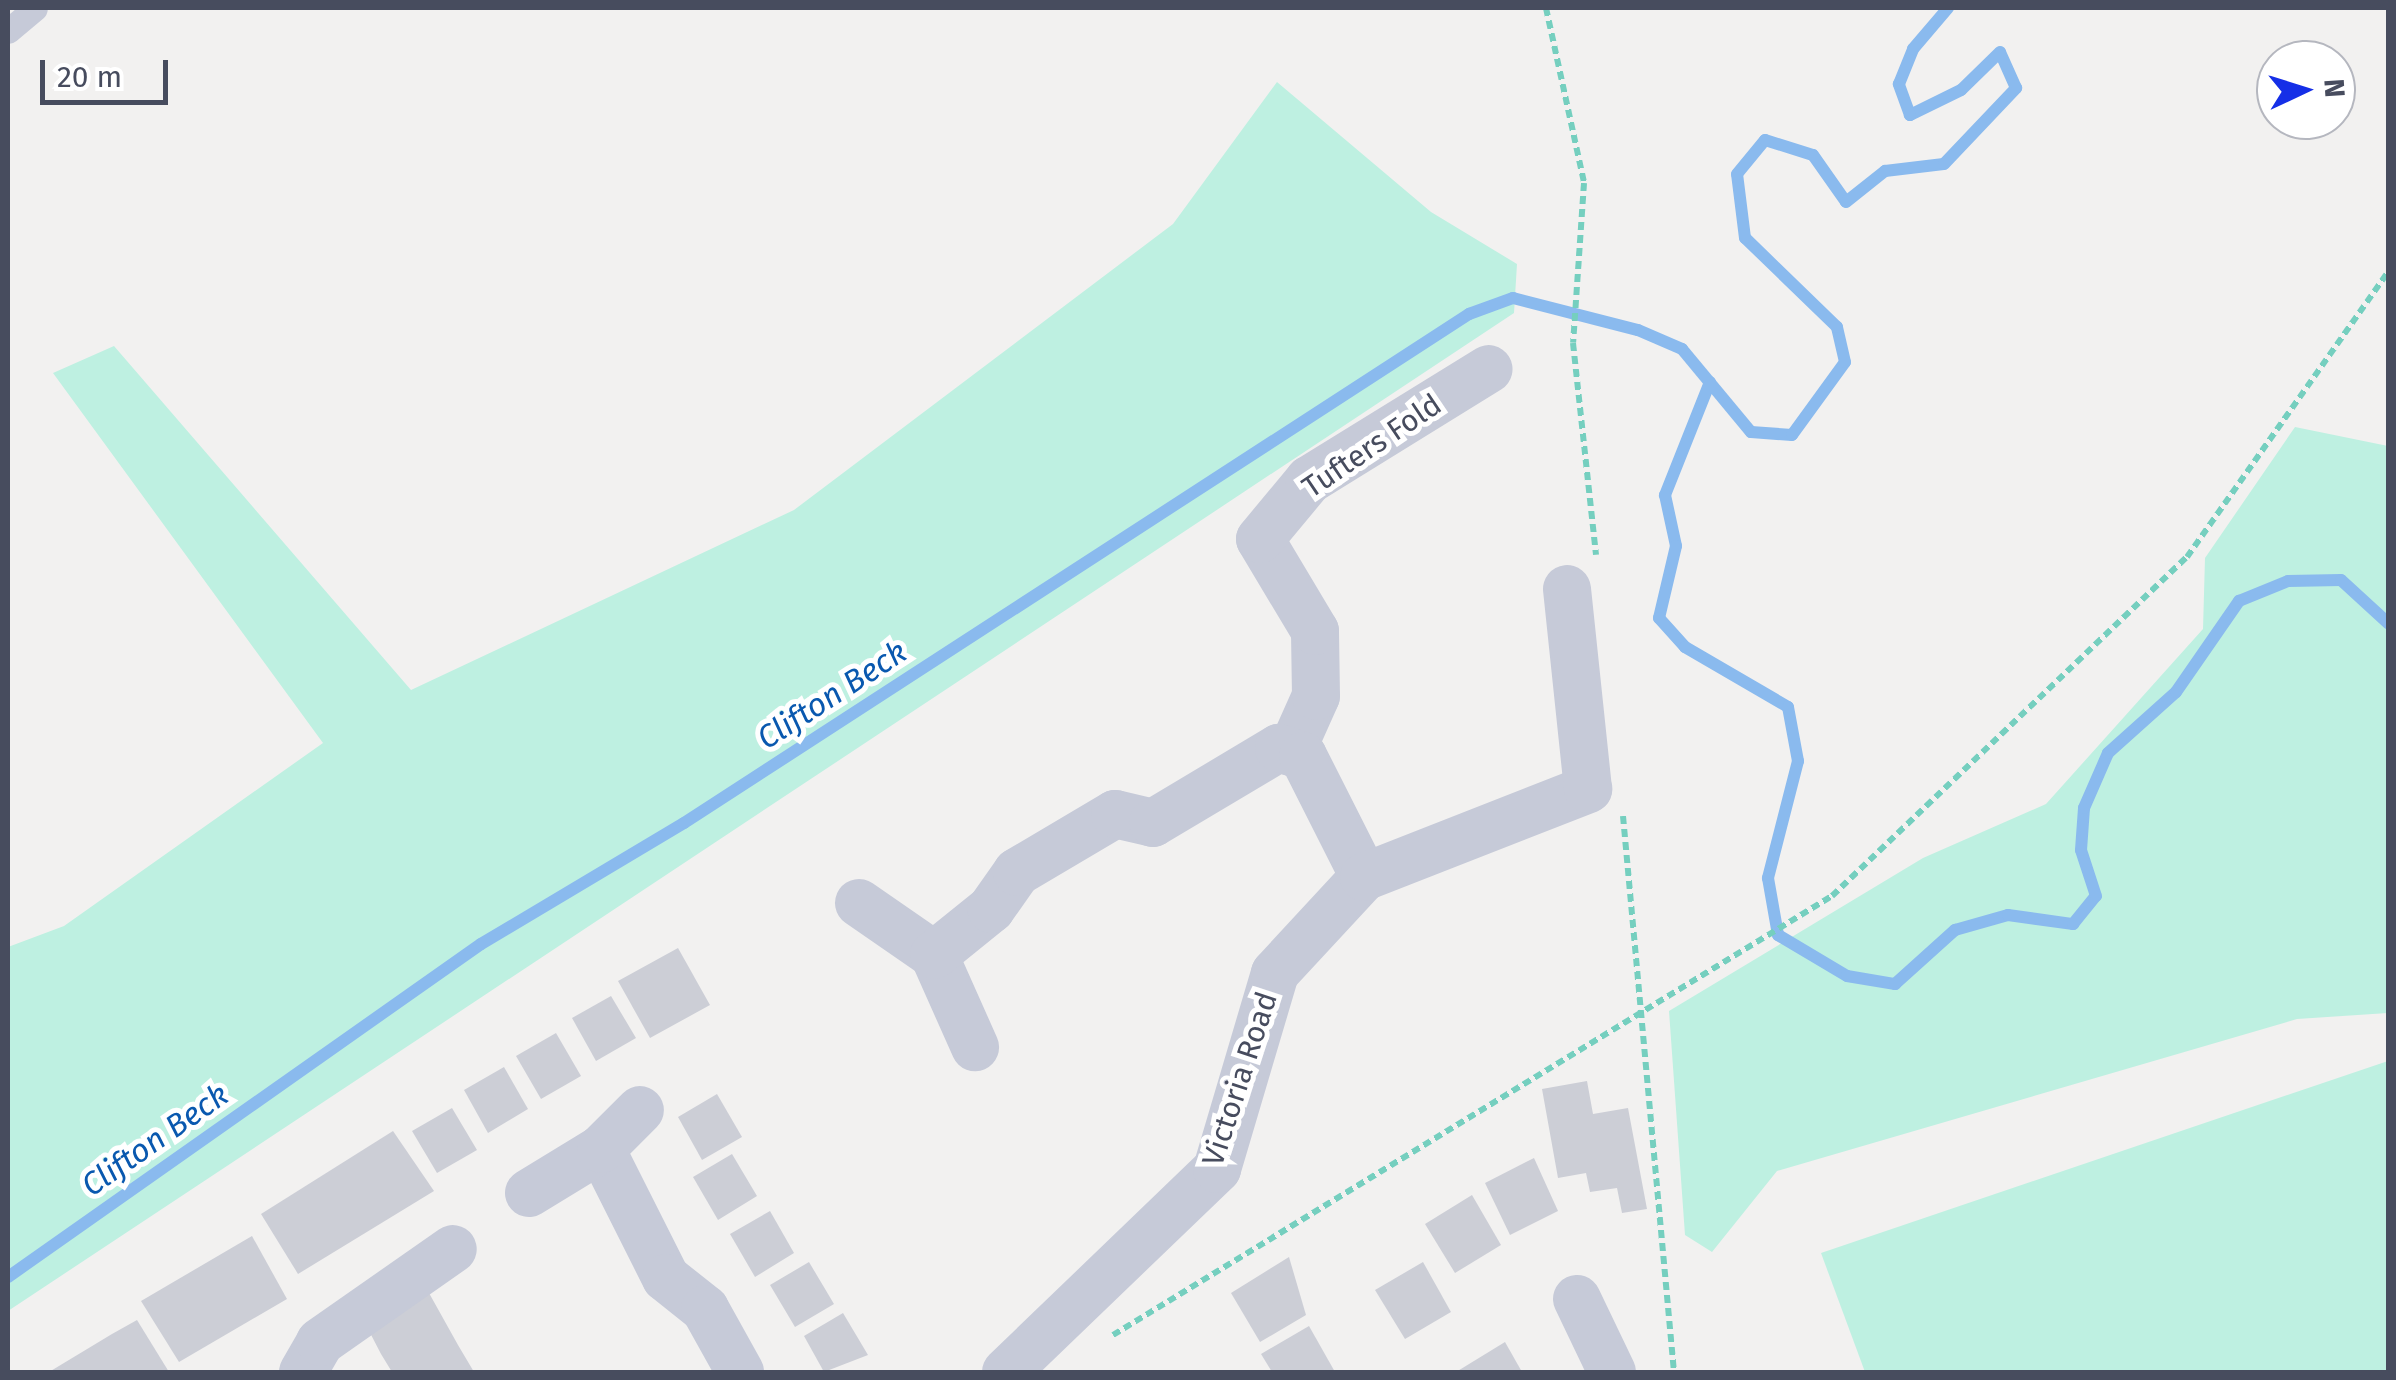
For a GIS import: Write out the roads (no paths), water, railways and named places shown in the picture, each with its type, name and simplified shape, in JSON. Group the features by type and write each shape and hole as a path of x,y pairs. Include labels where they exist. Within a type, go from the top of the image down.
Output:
{"street":[{"name":"Tufters Fold","path":"1291,752 1316,696 1315,631 1260,539 1310,480 1489,369"},
{"name":"Victoria Road","path":"1006,1372 1217,1169 1275,973 1364,877 1588,789 1582,580"},
{"path":"934,954 992,909 1016,872 1114,814 1153,823 1278,748 1302,756 1364,877"},
{"path":"859,904 934,954 975,1046"},
{"path":"529,1193 602,1149 640,1110"},
{"path":"602,1149 666,1278 705,1309 740,1372"},
{"path":"303,1372 320,1342 453,1249"},
{"path":"1577,1299 1612,1372"}],"lane":[{"path":"8,31 35,8"}],"waterway":[{"name":"Clifton Beck","path":"8,1277 481,944 684,823 1469,314 1513,298 1638,330 1682,349 1751,432 1792,435 1845,362 1837,327 1745,238 1737,174 1765,140 1813,155 1846,202 1885,171 1944,164 2016,88 2000,52 1961,90 1910,115 1899,84 1913,49 1948,8"},
{"path":"1710,382 1665,495 1676,546 1659,618 1685,647 1788,707 1798,761 1768,878 1778,935 1847,976 1895,984 1955,930 2008,915 2073,924 2096,896 2081,850 2084,808 2108,753 2176,692 2239,601 2288,581 2341,580 2388,623"}]}
